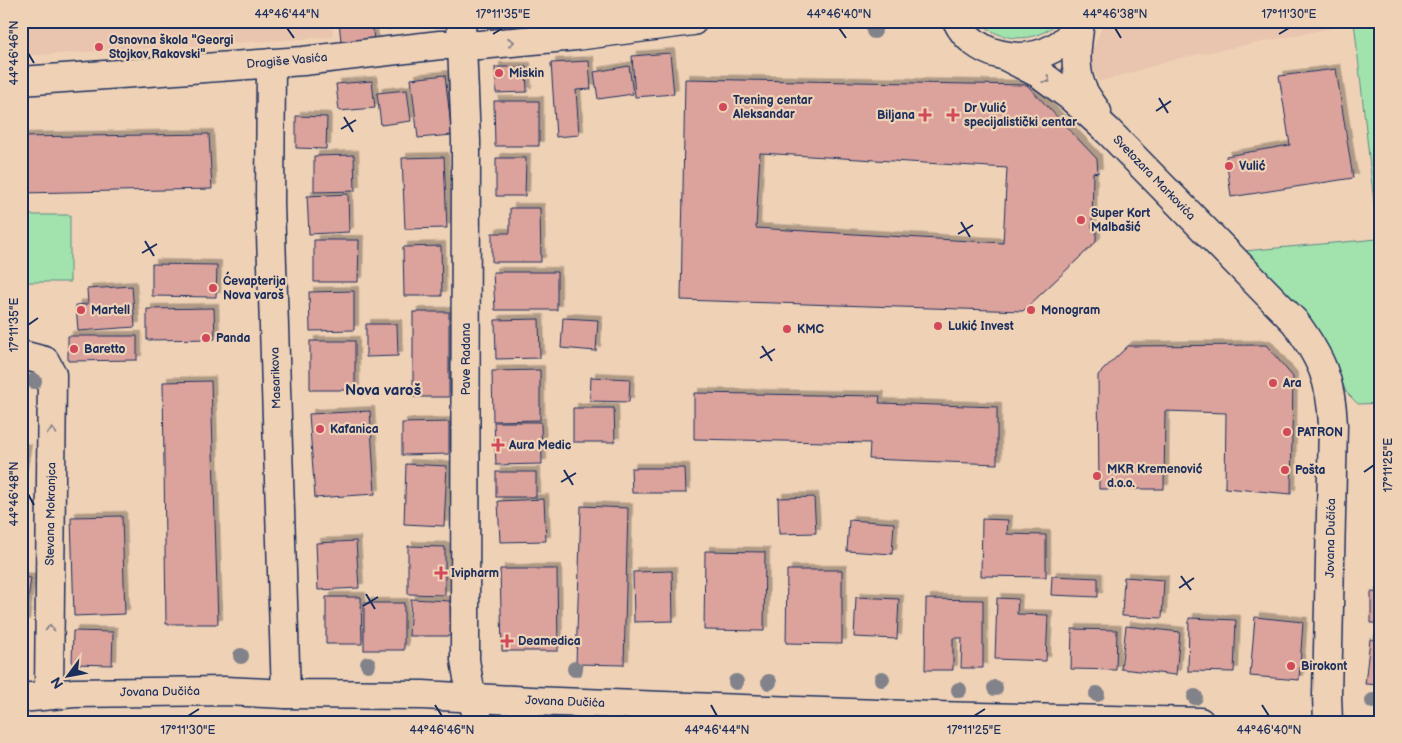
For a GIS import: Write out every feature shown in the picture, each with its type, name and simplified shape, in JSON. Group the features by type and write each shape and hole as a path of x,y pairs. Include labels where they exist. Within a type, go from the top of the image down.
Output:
{"street":[{"path":"462,33 576,36 693,21"},
{"name":"Svetozara Markovića","path":"1005,56 1023,57 1039,55 1054,48 1067,38 1080,22"},
{"name":"Svetozara Markovića","path":"1080,22 1076,48 1076,64 1082,88 1109,132"},
{"name":"Svetozara Markovića","path":"955,23 971,40 987,50 1005,56 1040,74 1071,98 1109,132 1198,223"},
{"name":"Dragiše Vasića","path":"21,81 303,61 440,45 462,33"},
{"name":"Pave Radana","path":"462,33 466,141 464,646 475,709"},
{"name":"Masarikova","path":"271,63 270,204 286,694"},
{"name":"Jovana Dučića","path":"1198,223 1295,322 1319,358 1326,374 1333,425 1328,722"},
{"name":"Stevana Mokranjca","path":"21,356 44,361 52,374 49,694"},
{"name":"Jovana Dučića","path":"21,698 49,694 225,691 475,709 531,701 933,716 1200,722"}],"shaded area":[{"name":"Osnovna škola \"Georgi Stojkov Rakovski\"","path":"21,21 332,21 333,37 21,56"},
{"path":"1105,21 1354,21 1354,24 1180,58 1099,82 1092,66 1092,53"}],"green space":[{"path":"979,21 1059,21 1044,32 1018,38 1000,35 988,29"},
{"path":"1354,21 1381,21 1381,403 1358,404 1346,392 1332,356 1314,326 1296,302 1243,251 1378,239"},
{"path":"21,215 70,215 70,282 21,282"}],"building":[{"path":"339,21 372,21 374,41 341,42"},
{"path":"386,21 436,21 436,24 387,29"},
{"path":"490,21 528,21 528,27 490,29"},
{"path":"670,53 674,94 635,97 632,56"},
{"path":"589,61 591,89 576,90 579,135 556,137 551,63"},
{"path":"629,66 633,94 598,99 594,72"},
{"path":"495,67 526,67 527,92 496,93"},
{"path":"1336,69 1353,178 1231,197 1226,156 1290,145 1279,76"},
{"path":"445,75 452,135 418,138 411,79"},
{"path":"685,79 1027,85 1097,159 1098,173 1093,172 1092,228 1096,230 1096,242 1023,311 681,300","holes":["760,153 1007,168 1003,243 756,228"]},
{"path":"372,81 375,108 339,111 336,84"},
{"path":"407,90 411,121 381,125 377,93"},
{"path":"494,101 539,101 539,146 495,146"},
{"path":"296,116 327,117 326,149 296,148"},
{"path":"209,134 212,189 21,193 21,137"},
{"path":"354,155 355,191 314,192 314,156"},
{"path":"444,157 447,228 405,229 402,158"},
{"path":"496,158 526,158 525,196 496,196"},
{"path":"348,194 349,232 309,234 307,196"},
{"path":"510,208 540,208 541,262 492,262 492,233 510,233"},
{"path":"314,240 359,240 358,282 314,282"},
{"path":"441,246 442,296 404,296 403,247"},
{"path":"152,264 217,265 216,297 152,296"},
{"path":"493,272 557,272 557,310 495,310"},
{"path":"132,286 135,327 78,331 76,305 88,304 87,289"},
{"path":"354,291 354,330 310,331 309,292"},
{"path":"214,308 215,339 147,340 147,309"},
{"path":"413,312 449,312 449,397 413,397"},
{"path":"563,318 598,320 596,351 561,348"},
{"path":"539,319 540,358 496,359 495,320"},
{"path":"366,324 397,324 398,356 366,357"},
{"path":"68,336 137,336 137,360 68,361"},
{"path":"310,341 355,341 355,390 310,390"},
{"path":"1266,345 1293,377 1291,494 1225,488 1226,413 1165,411 1164,489 1099,489 1098,375 1128,346"},
{"path":"540,370 540,420 493,421 492,371"},
{"path":"591,377 630,379 629,402 590,401"},
{"path":"211,381 218,624 166,624 163,382"},
{"path":"694,393 880,396 879,403 997,407 997,464 869,459 870,443 694,439"},
{"path":"573,408 614,408 615,442 573,442"},
{"path":"370,411 375,494 315,498 309,414"},
{"path":"449,422 449,454 402,455 402,423"},
{"path":"494,422 541,422 542,464 496,465"},
{"path":"21,448 27,449 21,484"},
{"path":"406,464 447,466 444,526 404,524"},
{"path":"631,468 685,468 686,493 632,493"},
{"path":"496,472 536,472 536,497 496,497"},
{"path":"814,497 816,533 779,534 778,498"},
{"path":"544,499 546,541 500,542 498,501"},
{"path":"581,506 628,508 624,665 576,664"},
{"path":"122,516 125,614 74,616 71,517"},
{"path":"982,519 1008,520 1007,534 1046,535 1046,577 981,576"},
{"path":"849,520 894,523 892,554 847,551"},
{"path":"356,541 359,588 318,590 316,543"},
{"path":"408,546 445,547 445,595 408,594"},
{"path":"705,551 765,552 764,631 704,630"},
{"path":"500,569 557,569 558,651 502,651"},
{"path":"787,570 842,570 842,644 786,643"},
{"path":"672,571 673,621 634,622 633,572"},
{"path":"1052,576 1098,578 1098,597 1051,595"},
{"path":"21,577 31,578 25,624 21,623"},
{"path":"1124,577 1164,580 1162,618 1122,616"},
{"path":"1371,592 1381,593 1381,623 1371,623"},
{"path":"326,597 361,597 362,644 326,644"},
{"path":"856,597 899,599 897,639 854,637"},
{"path":"997,598 1018,599 1017,614 1048,615 1046,661 995,659"},
{"path":"411,599 450,601 451,636 409,636"},
{"path":"926,599 983,600 983,668 961,668 962,638 953,638 953,670 925,670"},
{"path":"364,603 404,603 404,650 364,650"},
{"path":"1255,617 1303,622 1299,680 1250,676"},
{"path":"1189,618 1236,620 1234,672 1188,671"},
{"path":"1126,626 1180,632 1176,675 1121,669"},
{"path":"1072,629 1117,630 1116,670 1071,669"},
{"path":"73,631 113,632 112,665 72,664"},
{"path":"1370,639 1381,641 1381,685 1365,684"}],"place":[{"name":"Osnovna škola \"Georgi Stojkov Rakovski\"","path":"99,47"},
{"name":"Miskin","path":"499,73"},
{"name":"Trening centar Aleksandar","path":"723,107"},
{"name":"Biljana","path":"925,115"},
{"name":"Dr Vulić specijalistički centar","path":"953,115"},
{"name":"Vulić","path":"1229,166"},
{"name":"Super Kort Malbašić","path":"1081,220"},
{"name":"Ćevapterija Nova varoš","path":"213,288"},
{"name":"Martell","path":"81,310"},
{"name":"Monogram","path":"1031,310"},
{"name":"Lukić Invest","path":"938,326"},
{"name":"KMC","path":"787,329"},
{"name":"Panda","path":"206,338"},
{"name":"Baretto","path":"74,349"},
{"name":"Ara","path":"1273,383"},
{"name":"Kafanica","path":"320,429"},
{"name":"PATRON","path":"1287,432"},
{"name":"Aura Medic","path":"498,445"},
{"name":"Pošta","path":"1285,470"},
{"name":"MKR Kremenović d.o.o.","path":"1097,476"},
{"name":"Ivipharm","path":"441,573"},
{"name":"Deamedica","path":"507,641"},
{"name":"Birokont","path":"1291,666"}],"district":[{"name":"Nova varoš","path":"383,390"}]}
